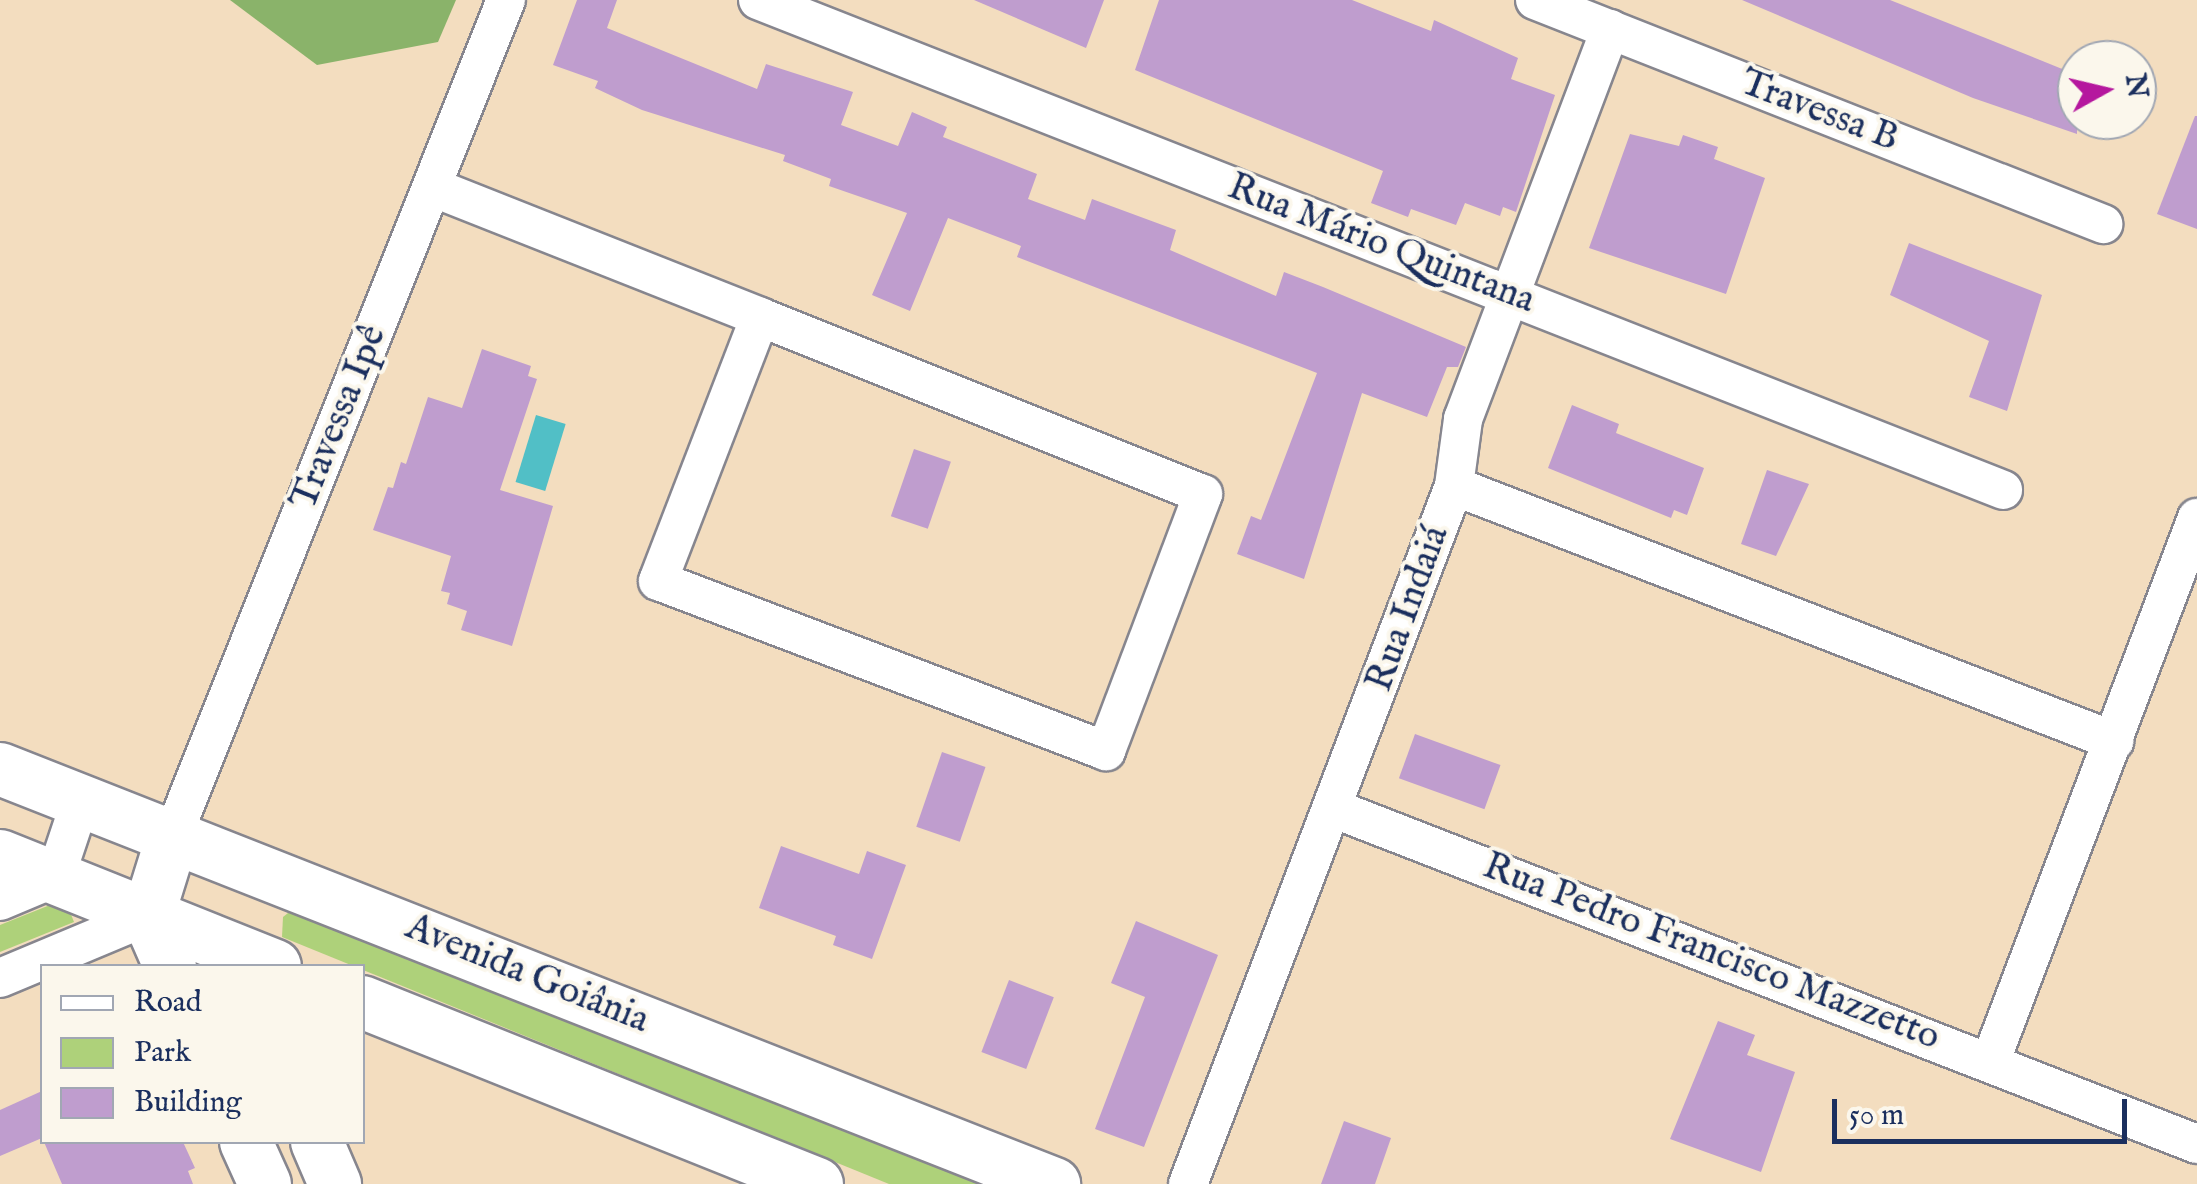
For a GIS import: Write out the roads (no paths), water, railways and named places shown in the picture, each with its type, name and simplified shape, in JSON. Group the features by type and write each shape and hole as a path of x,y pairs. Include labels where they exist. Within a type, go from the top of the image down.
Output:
{"street":[{"name":"Travessa Ipê","path":"174,835 506,0"},
{"name":"Rua Mário Quintana","path":"758,0 2003,490"},
{"name":"Travessa B","path":"1535,0 2103,224"},
{"name":"Rua Indaiá","path":"1188,1184 1335,810 1454,486 1462,419 1610,29"},
{"path":"432,187 760,317 1203,494 1106,751 658,581 760,317"},
{"path":"1454,486 2114,742"},
{"path":"1991,1060 2197,518"},
{"name":"Avenida Goiânia","path":"0,768 1054,1184"},
{"path":"0,901 55,878 81,800"},
{"name":"Rua Pedro Francisco Mazzetto","path":"1335,810 1991,1060 2197,1144"},
{"path":"169,964 148,916 174,835"},
{"path":"0,856 252,961 264,871"},
{"path":"0,978 148,916"},
{"path":"365,1003 817,1184"},
{"path":"247,1144 265,1184"},
{"path":"318,1144 335,1184"}],"water":[{"path":"536,415 566,424 545,491 516,482"}]}
